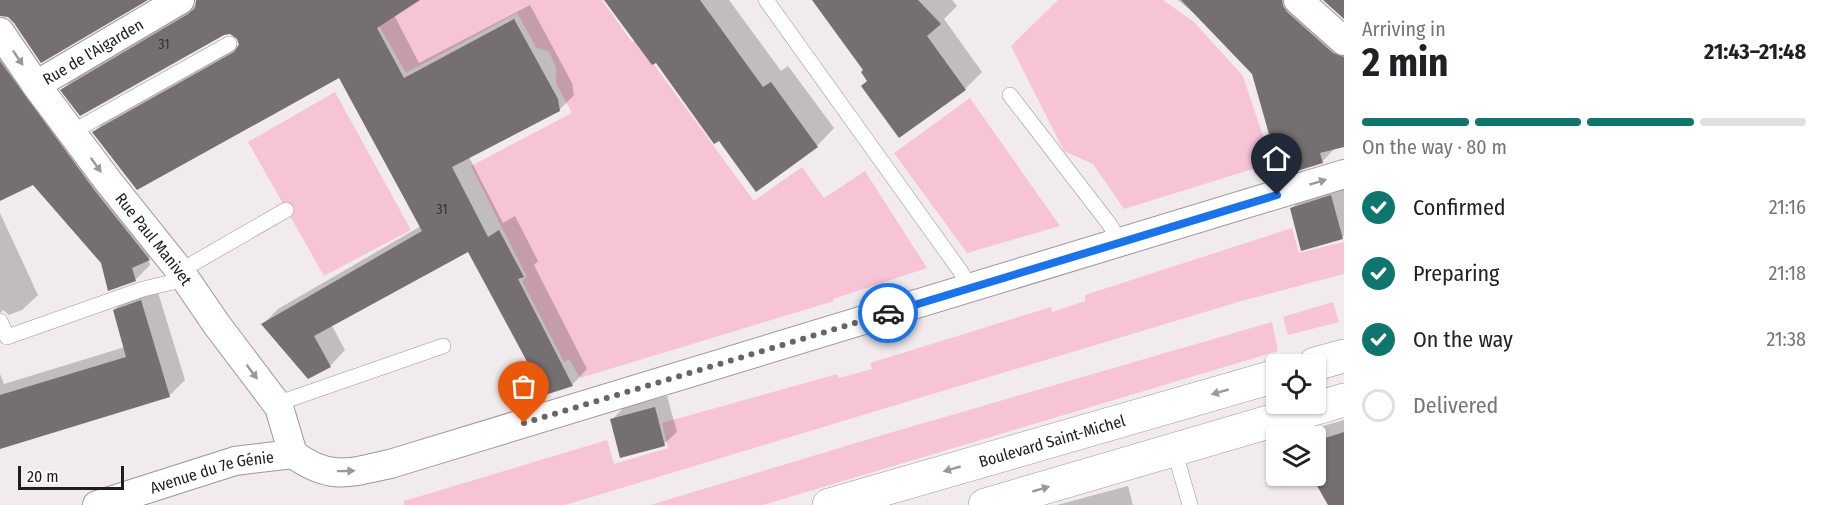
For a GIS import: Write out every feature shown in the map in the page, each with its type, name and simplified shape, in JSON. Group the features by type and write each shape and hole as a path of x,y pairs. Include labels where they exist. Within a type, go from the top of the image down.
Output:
{"main road":[{"path":"1326,361 1344,356"},
{"name":"Boulevard Saint-Michel","path":"829,505 1266,379"},
{"path":"985,505 1344,400"}],"street":[{"name":"Rue de l'Aigarden","path":"36,85 180,0"},
{"path":"1298,0 1344,41"},
{"name":"Rue Paul Manivet","path":"0,32 36,85 183,275 276,404 293,453"},
{"path":"293,453 311,467 346,474 390,464 1344,174"},
{"name":"Avenue du 7e Génie","path":"97,505 236,461 293,453"}],"lane":[{"path":"766,0 961,272 970,288"},
{"path":"72,132 229,44"},
{"path":"1010,95 1110,225 1120,242"},
{"path":"0,321 7,337 183,275 286,210"},
{"path":"276,404 443,346"},
{"path":"1174,449 1190,505"}],"shaded area":[{"path":"364,0 602,0 632,42 636,40 754,201 802,167 824,198 865,171 927,268 833,299 834,301 580,378 569,359 564,362 522,281 527,277 471,166 572,113 556,83 556,67 549,52 536,47 517,13 406,73"},
{"path":"1058,0 1163,0 1194,22 1243,76 1272,163 1124,209 1093,164 1064,151 1011,46"},
{"path":"335,92 411,230 324,276 248,142"},
{"path":"970,98 1060,226 967,253 894,153"},
{"path":"1292,228 1299,253 1344,242 1344,274 1238,302 565,505 404,505 404,501 607,440 614,464 668,448 662,423 837,374 839,378 872,369 870,363 1051,307 1052,312 1085,301 1085,295"},
{"path":"1333,302 1339,322 1288,335 1283,317"},
{"path":"1272,322 1278,351 763,505 650,505"}],"building":[{"path":"0,0 148,0 41,63 14,23 8,17 0,16"},
{"path":"196,0 420,0 377,28 404,78 514,19 558,99 560,111 452,167 488,237 499,230 524,277 518,279 573,386 545,395 468,252 314,336 331,367 308,379 261,324 422,231 339,78 137,190 92,132 234,52 239,45 237,39 230,34 224,35 80,116 60,90 188,14 195,8"},
{"path":"604,0 700,0 763,87 771,82 818,147 756,192 719,141 714,144 656,63 652,65"},
{"path":"812,0 918,0 941,24 927,36 966,90 899,138 861,86 867,81 861,72 863,70"},
{"path":"1181,0 1282,0 1287,12 1333,53 1344,57 1344,147 1320,153 1323,163 1284,175 1281,165 1278,166 1252,74"},
{"path":"1323,0 1344,0 1344,19"},
{"path":"0,61 95,191 150,260 132,268 136,281 108,291 101,263 33,185 0,201"},
{"path":"1331,195 1343,239 1301,251 1290,208"},
{"path":"141,300 170,397 0,449 0,395 126,357 113,310"},
{"path":"655,407 665,446 620,458 610,419"},
{"path":"1344,432 1344,505 1328,505 1317,486 1326,486 1326,438"}],"way so far":[{"path":"524,423 888,313"}],"route":[{"path":"888,313 1277,195"}]}
